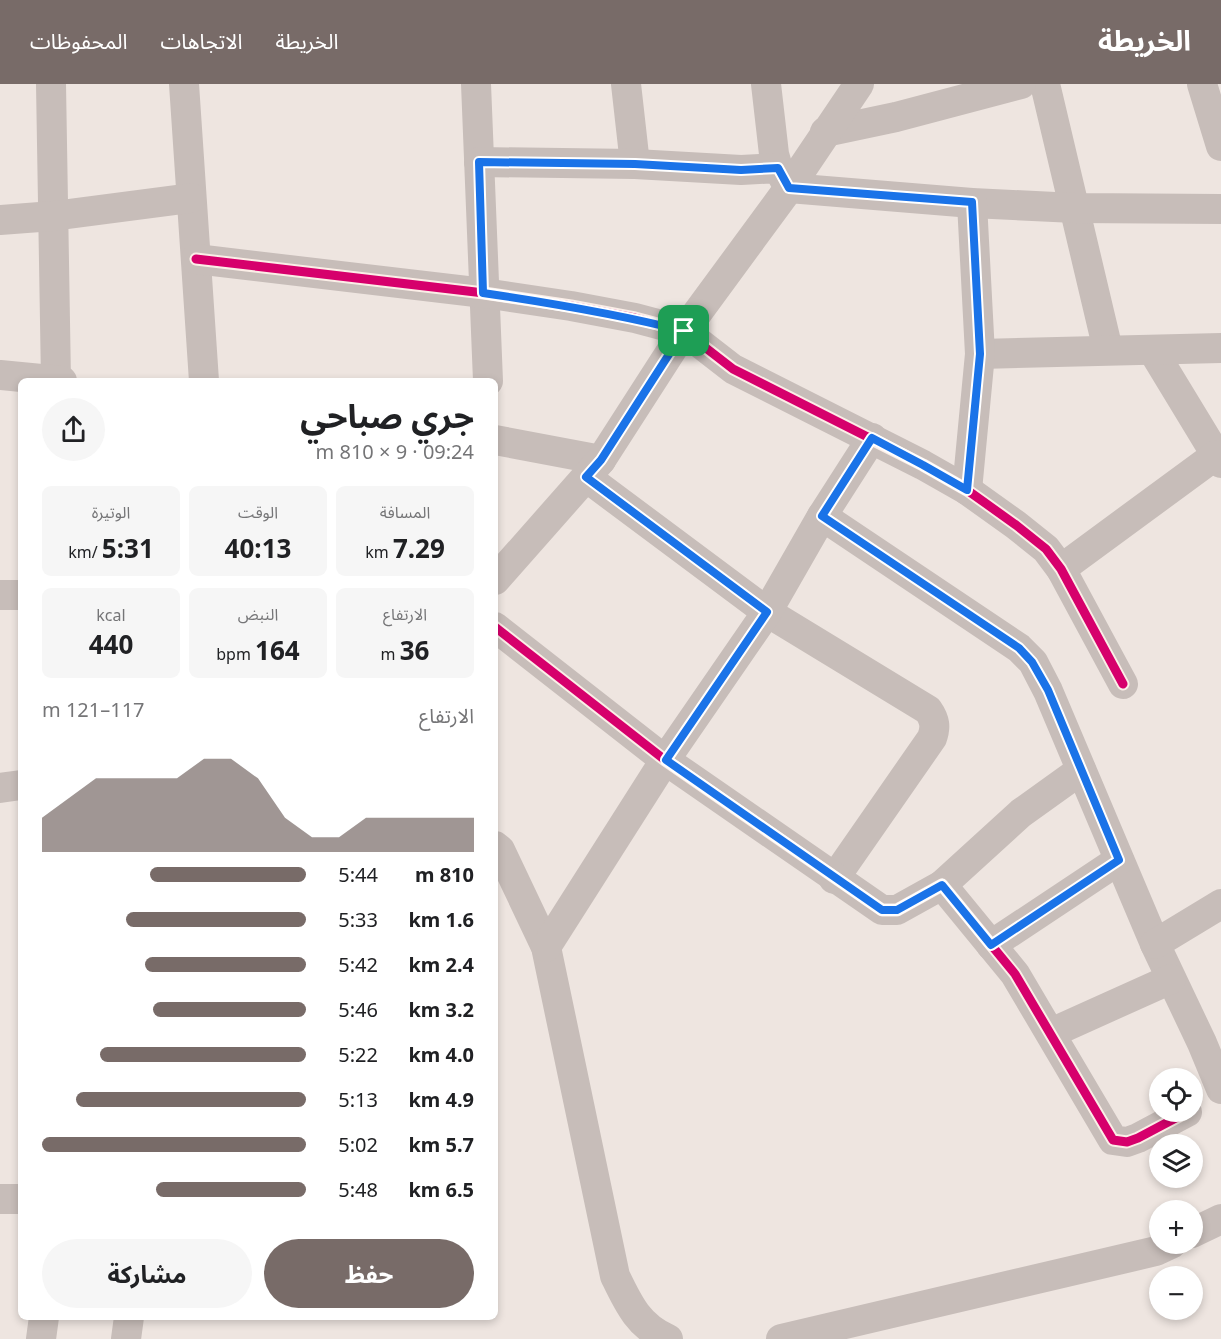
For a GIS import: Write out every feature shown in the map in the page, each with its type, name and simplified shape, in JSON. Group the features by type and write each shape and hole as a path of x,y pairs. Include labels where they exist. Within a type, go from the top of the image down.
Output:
{"street":[{"path":"51,84 56,378"},
{"path":"184,84 204,378"},
{"path":"476,84 483,293 489,378"},
{"path":"626,84 635,164"},
{"path":"766,84 774,154 783,178"},
{"path":"498,577 593,469 783,178 825,132 859,84"},
{"path":"825,132 896,117 1021,84"},
{"path":"1045,84 1108,350"},
{"path":"1202,84 1221,146"},
{"path":"479,162 635,164 741,170 783,178 972,202 1075,208 1221,209"},
{"path":"0,220 53,216 191,198"},
{"path":"967,490 980,354 972,202"},
{"path":"196,260 483,293 635,318 684,331 733,369 872,438 967,490 1046,549 1062,569 1123,684"},
{"path":"980,354 1221,348"},
{"path":"1062,569 1219,458 1153,351"},
{"path":"0,375 28,378"},
{"path":"546,947 666,760 767,612 822,516 872,438"},
{"path":"498,441 593,469 767,612 928,710 936,728 932,738 834,879"},
{"path":"822,516 1019,648 1032,662 1048,690 1171,979 1211,1037 1221,1091 1203,1102"},
{"path":"0,595 18,595"},
{"path":"498,629 666,760 834,879 882,910 897,910 942,885 1021,813 1081,770"},
{"path":"0,788 18,785"},
{"path":"498,848 546,947 615,1276 632,1311 656,1334 668,1339"},
{"path":"991,945 1119,860"},
{"path":"942,885 1015,974 1113,1140 1126,1142 1168,1122"},
{"path":"1155,944 1221,904"},
{"path":"1051,1033 1171,979"},
{"path":"0,1199 18,1199"},
{"path":"1203,1228 1221,1219"},
{"path":"781,1339 1149,1253"},
{"path":"41,1339 44,1320"},
{"path":"126,1339 129,1320"}],"cycle path":[{"path":"196,259 484,293 635,318 684,331 733,369 923,465 967,490 1046,549 1061,569 1123,684"},
{"path":"498,629 665,760 882,910 897,910 942,885 1015,974 1113,1140 1127,1142 1168,1122"}],"route":[{"path":"479,162 635,164 741,170 778,168 789,188 972,202 980,354 967,490 872,438 822,516 1019,648 1032,662 1048,690 1119,860 991,945 942,885 897,910 882,910 834,879 666,760 767,612 586,477 601,460 684,331 635,318 483,293 479,162"}]}
